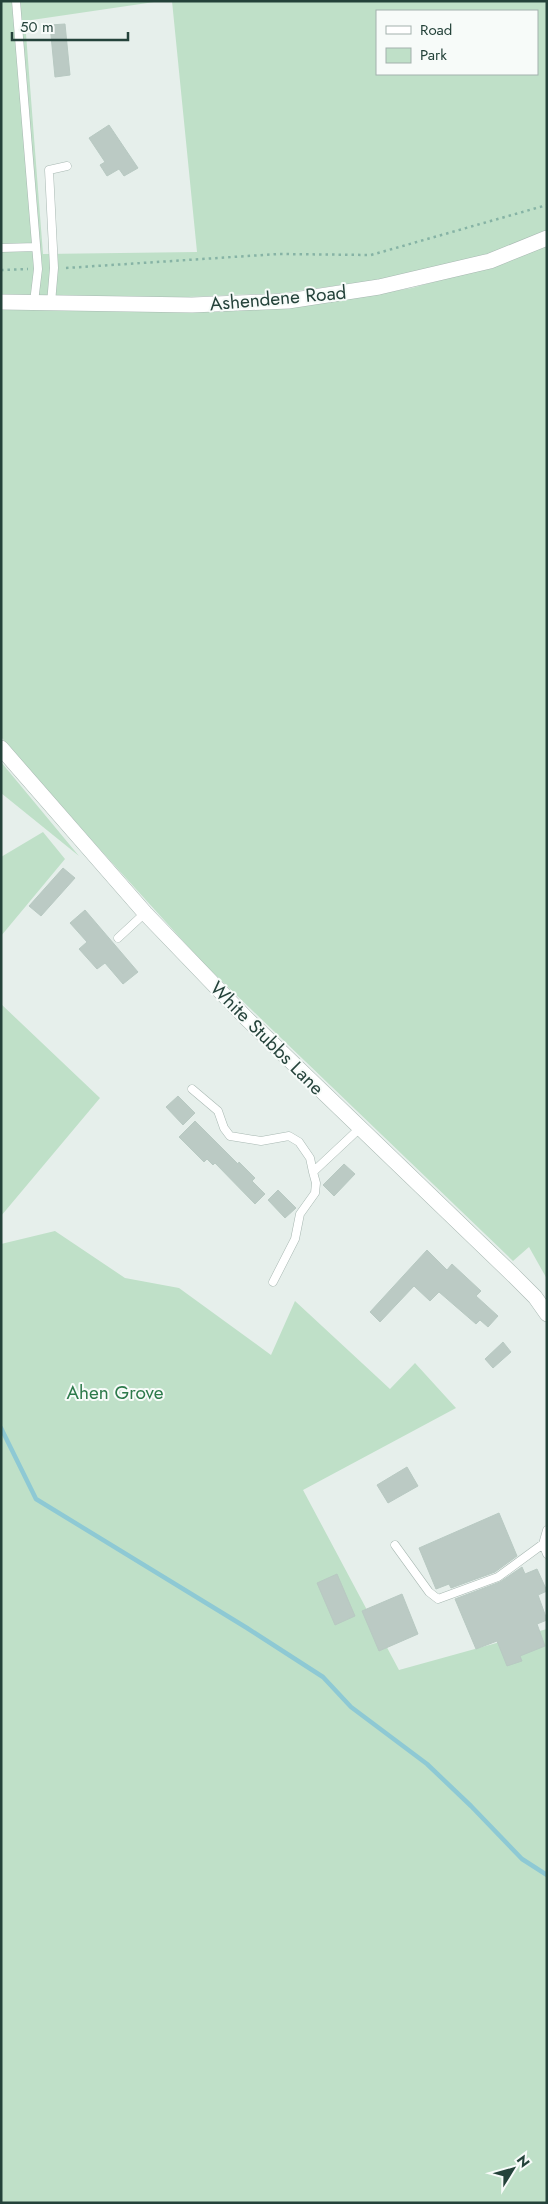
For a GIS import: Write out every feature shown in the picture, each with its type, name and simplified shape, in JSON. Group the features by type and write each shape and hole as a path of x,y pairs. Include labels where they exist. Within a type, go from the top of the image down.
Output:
{"street":[{"name":"Ashendene Road","path":"1,302 192,305 288,301 379,287 481,263 547,238"},
{"name":"White Stubbs Lane","path":"2,749 145,912 245,1017 359,1129 513,1274 547,1314"}],"lane":[{"path":"16,1 38,269 34,302"},
{"path":"51,303 54,268 49,170 67,166"},
{"path":"1,248 36,246"},
{"path":"118,938 145,912"},
{"path":"192,1089 218,1111 224,1128 230,1136 261,1141 289,1136 299,1142 310,1158 316,1183 315,1192 300,1214 295,1239 273,1282"},
{"path":"313,1172 359,1129"},
{"path":"547,1530 543,1544 547,1554"},
{"path":"395,1545 429,1592 438,1599 498,1577 543,1544"}],"path":[{"path":"54,268 278,254 370,255 547,205"},
{"path":"1,270 38,269"}],"green space":[{"path":"1,1 161,1 25,21 43,254 197,252 172,1 547,1 547,232 477,258 393,278 282,293 166,298 1,296"},
{"path":"547,245 547,1279 529,1247 513,1261 203,963 1,737 1,307 331,302 412,288 497,264"},
{"path":"1,762 79,856 1,793"},
{"path":"43,832 65,859 1,936 1,857"},
{"path":"1,1004 100,1098 1,1216"},
{"name":"Ahen Grove","path":"55,1231 125,1278 179,1288 271,1355 295,1301 390,1389 415,1363 456,1408 303,1490 399,1670 547,1629 547,2203 1,2203 1,1244"}],"building":[{"path":"65,24 70,75 55,77 50,25"},
{"path":"109,125 138,168 124,176 119,169 107,176 100,165 105,162 89,138"},
{"path":"63,868 75,878 41,916 29,906"},
{"path":"85,910 138,972 123,984 105,963 97,969 79,949 87,942 70,923"},
{"path":"178,1096 195,1113 183,1125 166,1107"},
{"path":"195,1121 238,1164 239,1162 255,1178 252,1181 265,1194 255,1204 215,1163 213,1165 207,1159 204,1162 179,1137"},
{"path":"344,1164 355,1174 334,1196 323,1185"},
{"path":"278,1190 296,1208 285,1218 268,1200"},
{"path":"427,1250 447,1270 452,1264 481,1291 476,1296 498,1316 488,1327 480,1320 476,1324 439,1292 430,1301 414,1286 380,1322 370,1312"},
{"path":"503,1342 511,1352 493,1368 485,1359"},
{"path":"407,1467 418,1486 388,1503 377,1485"},
{"path":"499,1513 517,1556 495,1572 451,1588 449,1584 436,1589 419,1548"},
{"path":"522,1567 525,1574 537,1569 547,1591 538,1595 547,1620 537,1624 545,1646 520,1656 522,1661 507,1666 497,1641 476,1649 455,1599 500,1582"},
{"path":"337,1574 355,1616 335,1625 317,1583"},
{"path":"402,1594 418,1634 379,1651 362,1611"}],"waterway":[{"path":"1,1428 36,1499 247,1628 323,1677 351,1707 427,1764 522,1859 547,1875"}]}
